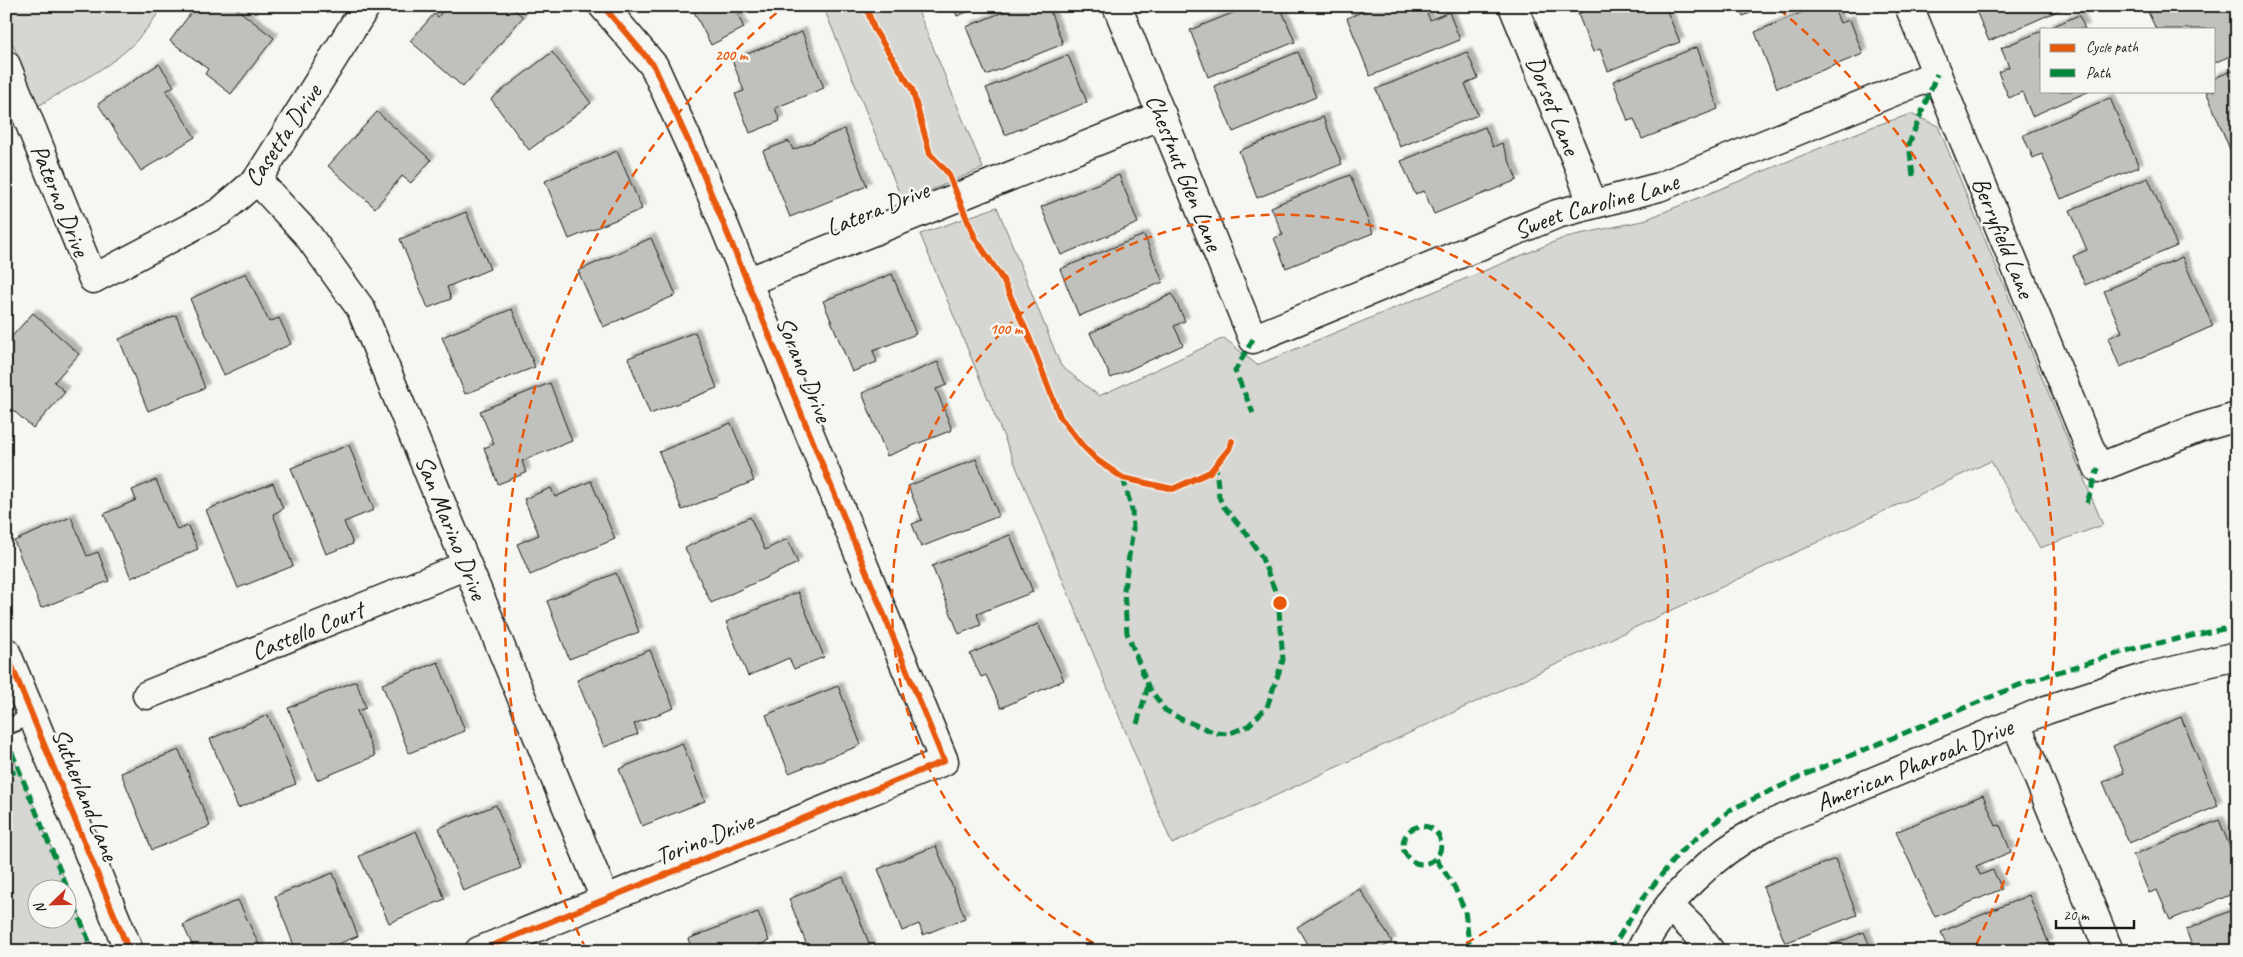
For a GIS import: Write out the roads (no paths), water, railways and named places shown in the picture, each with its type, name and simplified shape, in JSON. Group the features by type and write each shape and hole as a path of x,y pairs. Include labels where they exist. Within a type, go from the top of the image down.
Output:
{"street":[{"name":"Casetta Drive","path":"93,279 220,212 257,180 366,6"},
{"name":"Sorano Drive","path":"603,6 654,66 701,169 944,761"},
{"name":"Chestnut Glen Lane","path":"1117,6 1253,339"},
{"name":"Dorset Lane","path":"1513,6 1579,167 1592,204"},
{"name":"Berryfield Lane","path":"1910,6 2098,468 2199,428 2237,417"},
{"name":"Paterno Drive","path":"6,64 93,279"},
{"name":"Sweet Caroline Lane","path":"1253,339 1557,214 1592,204 1626,198 1676,181 1937,74"},
{"name":"Latera Drive","path":"747,282 1162,115"},
{"name":"San Marino Drive","path":"257,180 307,234 361,308 606,899"},
{"name":"Castello Court","path":"147,695 467,565"},
{"name":"Sutherland Lane","path":"6,652 128,951"},
{"name":"American Pharoah Drive","path":"1640,951 1669,906 1710,863 1766,826 2016,722 2104,690 2176,669 2237,656"},
{"path":"2016,722 2109,951"},
{"name":"Torino Drive","path":"479,951 944,761"},
{"path":"1669,906 1692,929 1710,951"}],"lane":[{"path":"6,727 32,716"}]}
